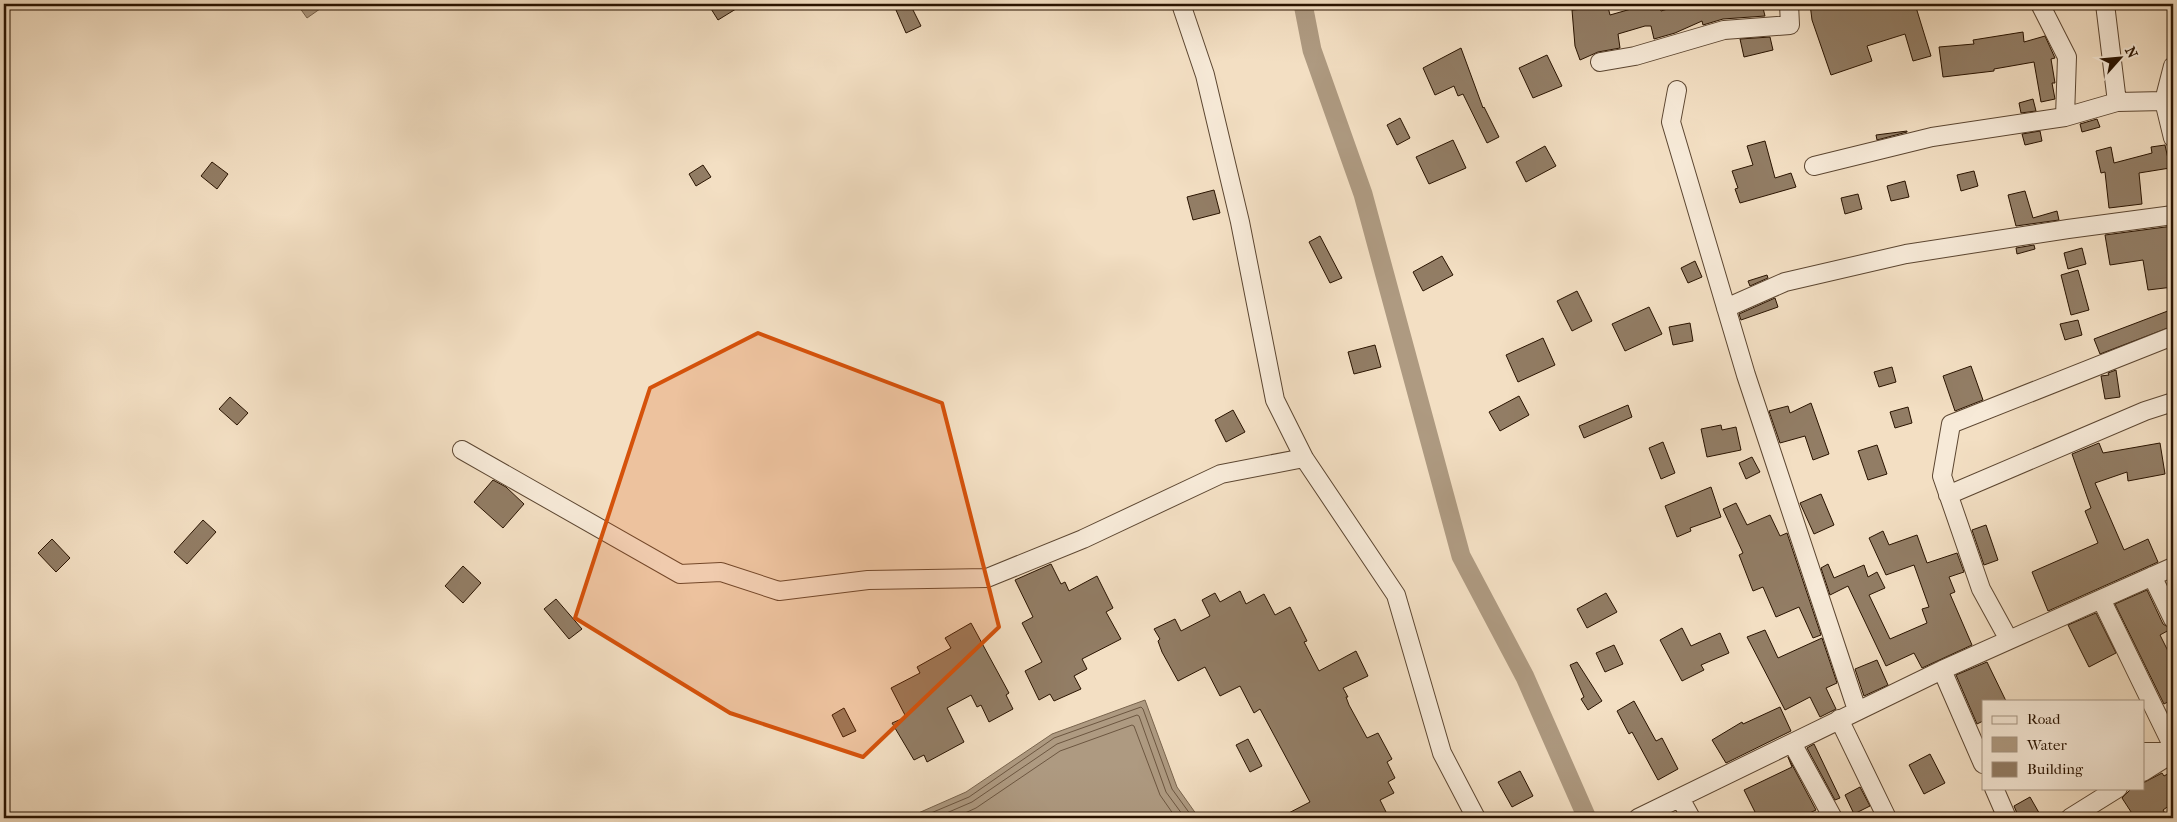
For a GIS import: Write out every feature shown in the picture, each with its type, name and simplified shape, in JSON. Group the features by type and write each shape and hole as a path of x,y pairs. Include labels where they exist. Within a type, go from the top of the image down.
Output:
{"street":[{"path":"1181,4 1205,76 1240,222 1274,400 1304,458 1396,595 1442,753 1476,818"},
{"path":"1600,62 1635,56 1724,30 1790,25 1789,4"},
{"path":"2040,4 2067,57 2065,117"},
{"path":"2105,4 2117,102"},
{"path":"2173,66 2164,101 2173,138"},
{"path":"1677,90 1671,122 1749,384 1857,710"},
{"path":"1814,166 1932,137 2065,117 2117,102 2164,101"},
{"path":"1726,308 1786,282 1906,254 2173,215"},
{"path":"2009,640 1981,589 1942,476 1951,424 2173,336"},
{"path":"1948,495 2173,402"},
{"path":"462,450 680,574 721,572 779,591 868,580 987,578 1083,539 1221,474 1304,458"},
{"path":"1640,817 1942,670 2173,567"},
{"path":"2152,576 2173,619"},
{"path":"2101,599 2173,747"},
{"path":"1942,670 1982,762"},
{"path":"1839,720 1887,818"},
{"path":"1792,743 1833,818"},
{"path":"2144,752 2173,752"},
{"path":"2144,771 2173,752"},
{"path":"1995,790 2007,818"},
{"path":"2070,818 2115,790"},
{"path":"1680,798 1691,818"}],"highlighted area":[{"path":"758,333 942,403 999,627 863,757 730,713 575,618 650,388"}],"water":[{"path":"297,4 327,4 307,18"},
{"path":"1145,700 1177,787 1199,818 907,818 966,792 1052,734"}],"building":[{"path":"708,4 744,4 718,20"},
{"path":"910,4 921,26 906,33 896,10"},
{"path":"1637,4 1659,4 1661,11 1684,4 1691,4 1692,9 1716,4 1762,4 1765,16 1723,19 1703,25 1702,21 1675,33 1654,39 1651,26 1645,26 1618,34 1620,48 1598,52 1580,60 1575,46 1572,10 1608,7 1610,15 1638,7"},
{"path":"1810,4 1915,4 1931,56 1913,61 1905,34 1867,46 1872,61 1831,75 1812,20"},
{"path":"2023,32 2024,42 2045,36 2055,58 2051,59 2055,83 2052,83 2055,99 2041,102 2034,62 1994,69 1994,71 1943,77 1939,47 1974,44 1973,40"},
{"path":"1770,37 1773,50 1744,57 1740,39"},
{"path":"1461,48 1483,108 1499,137 1487,143 1463,94 1458,96 1454,86 1435,95 1423,68"},
{"path":"1547,55 1562,86 1533,98 1519,68"},
{"path":"2033,99 2036,111 2021,113 2019,103"},
{"path":"1400,118 1410,138 1397,145 1387,125"},
{"path":"2097,119 2100,127 2082,132 2080,124"},
{"path":"2040,131 2042,141 2025,145 2022,134"},
{"path":"1907,132 1877,140 1876,135"},
{"path":"1453,140 1466,168 1429,184 1416,157"},
{"path":"1765,141 1775,178 1791,173 1796,187 1740,203 1735,189 1738,188 1732,171 1753,165 1747,146"},
{"path":"2165,145 2170,168 2139,173 2142,204 2109,208 2105,172 2101,173 2096,151 2111,147 2114,163 2152,153 2151,147"},
{"path":"1545,146 1556,166 1526,182 1516,162"},
{"path":"212,162 228,174 217,189 201,176"},
{"path":"703,165 711,177 696,186 689,174"},
{"path":"1974,171 1978,186 1961,191 1957,175"},
{"path":"1905,181 1909,197 1891,201 1887,186"},
{"path":"1214,190 1220,213 1193,220 1187,197"},
{"path":"2025,191 2033,218 2057,211 2059,220 2016,226 2008,195"},
{"path":"1858,194 1862,209 1845,214 1841,198"},
{"path":"2173,226 2173,287 2148,290 2143,260 2110,265 2105,235"},
{"path":"1320,236 1342,278 1330,283 1309,242"},
{"path":"2034,245 2035,249 2017,254 2016,248"},
{"path":"2082,248 2086,264 2068,269 2064,253"},
{"path":"1442,256 1453,275 1423,291 1413,272"},
{"path":"1695,261 1702,277 1688,283 1681,268"},
{"path":"2078,270 2089,310 2071,315 2061,275"},
{"path":"1767,275 1768,278 1750,286 1748,281"},
{"path":"1577,291 1592,321 1572,331 1557,301"},
{"path":"1775,298 1778,307 1741,320 1739,314"},
{"path":"1649,307 1662,334 1625,351 1612,324"},
{"path":"2173,309 2173,326 2100,354 2094,339"},
{"path":"2078,320 2082,335 2065,340 2060,324"},
{"path":"1690,323 1693,341 1673,345 1669,327"},
{"path":"1543,338 1555,365 1518,382 1506,355"},
{"path":"1375,345 1381,367 1354,374 1348,352"},
{"path":"1971,366 1983,400 1955,411 1943,376"},
{"path":"1892,367 1896,382 1879,387 1874,372"},
{"path":"2116,370 2120,397 2105,399 2101,376 2109,375 2108,373"},
{"path":"1519,396 1529,415 1500,431 1489,412"},
{"path":"230,397 248,413 237,425 219,409"},
{"path":"1811,403 1829,454 1813,460 1805,436 1780,443 1769,411 1788,406 1790,413"},
{"path":"1628,405 1632,417 1584,438 1579,426"},
{"path":"1908,407 1912,423 1895,428 1890,412"},
{"path":"1233,410 1245,432 1226,442 1215,420"},
{"path":"1721,425 1722,430 1736,427 1741,450 1707,457 1701,429"},
{"path":"1663,442 1675,473 1661,479 1649,448"},
{"path":"2099,443 2103,453 2160,443 2165,474 2128,481 2127,472 2095,483 2124,550 2148,539 2158,562 2048,611 2032,572 2098,543 2085,511 2091,508 2072,454"},
{"path":"1877,445 1887,474 1868,480 1858,451"},
{"path":"1752,457 1760,472 1746,479 1739,463"},
{"path":"493,480 506,487 524,504 503,528 474,502"},
{"path":"1711,487 1721,517 1690,528 1691,531 1677,537 1665,506"},
{"path":"1821,494 1834,525 1814,534 1800,503"},
{"path":"1736,503 1747,525 1770,515 1780,536 1787,533 1821,635 1813,638 1799,607 1776,617 1763,587 1753,591 1739,555 1743,553 1723,509"},
{"path":"203,520 216,532 187,564 174,552"},
{"path":"1986,525 1998,560 1984,565 1972,530"},
{"path":"1883,531 1889,545 1917,535 1927,563 1957,553 1964,572 1949,577 1955,592 1950,594 1972,645 1922,668 1914,653 1886,666 1848,586 1830,595 1821,568 1828,564 1834,578 1864,565 1868,577 1877,572 1885,588 1869,595 1890,639 1927,623 1922,609 1929,607 1914,565 1886,575 1869,538"},
{"path":"52,539 70,558 56,572 38,553"},
{"path":"1051,564 1061,584 1065,582 1069,591 1097,576 1113,608 1106,612 1121,639 1082,659 1087,669 1074,676 1081,689 1054,701 1050,694 1039,700 1025,671 1042,662 1022,623 1033,617 1015,580"},
{"path":"463,566 481,583 463,603 445,586"},
{"path":"2147,590 2163,624 2171,629 2160,635 2173,661 2173,699 2164,704 2115,604"},
{"path":"1240,591 1246,604 1264,594 1275,615 1290,607 1307,641 1304,642 1319,671 1356,651 1368,676 1343,688 1348,697 1346,697 1349,705 1367,738 1378,733 1392,759 1387,762 1395,778 1388,782 1394,793 1380,800 1389,818 1279,818 1310,802 1260,709 1254,713 1240,686 1220,696 1205,667 1178,681 1162,652 1158,641 1160,639 1154,629 1175,619 1181,631 1210,616 1202,600 1215,593 1220,602"},
{"path":"1606,593 1617,612 1587,628 1577,609"},
{"path":"556,599 582,629 569,639 544,609"},
{"path":"2096,613 2116,653 2089,667 2068,625"},
{"path":"971,623 1009,693 1006,695 1013,709 989,722 981,705 977,707 971,695 947,708 964,742 927,762 924,755 914,760 892,723 906,717 891,688 920,673 917,667 951,648 945,638"},
{"path":"1682,628 1691,646 1720,633 1729,653 1701,665 1704,670 1682,681 1660,640"},
{"path":"1765,630 1778,658 1822,638 1837,683 1826,688 1836,709 1820,717 1810,697 1785,710 1747,637"},
{"path":"1614,645 1623,664 1605,672 1596,653"},
{"path":"1877,660 1888,685 1864,696 1855,669"},
{"path":"1577,662 1602,701 1588,710 1581,699 1584,697 1570,665"},
{"path":"1987,662 2006,700 1982,700 1982,722 1977,724 1956,675"},
{"path":"1634,701 1656,741 1662,738 1678,769 1658,780 1632,732 1629,734 1617,711"},
{"path":"1780,707 1791,731 1726,763 1712,740 1742,722 1743,724"},
{"path":"844,708 856,731 843,737 832,715"},
{"path":"1248,739 1262,766 1250,772 1236,745"},
{"path":"1814,744 1840,798 1835,800 1807,748"},
{"path":"1930,754 1945,783 1924,794 1909,765"},
{"path":"1788,757 1816,810 1799,818 1758,818 1744,790 1792,767"},
{"path":"1520,771 1533,796 1512,807 1498,782"},
{"path":"2173,771 2173,803 2163,810 2168,818 2135,818 2122,798 2130,790 2144,790 2144,782 2162,773 2164,776"},
{"path":"1860,787 1870,806 1854,814 1845,795"},
{"path":"2030,797 2042,818 2019,818 2014,806"}],"waterway":[{"path":"1303,4 1312,50 1363,194 1461,556 1525,677 1587,818"}]}
